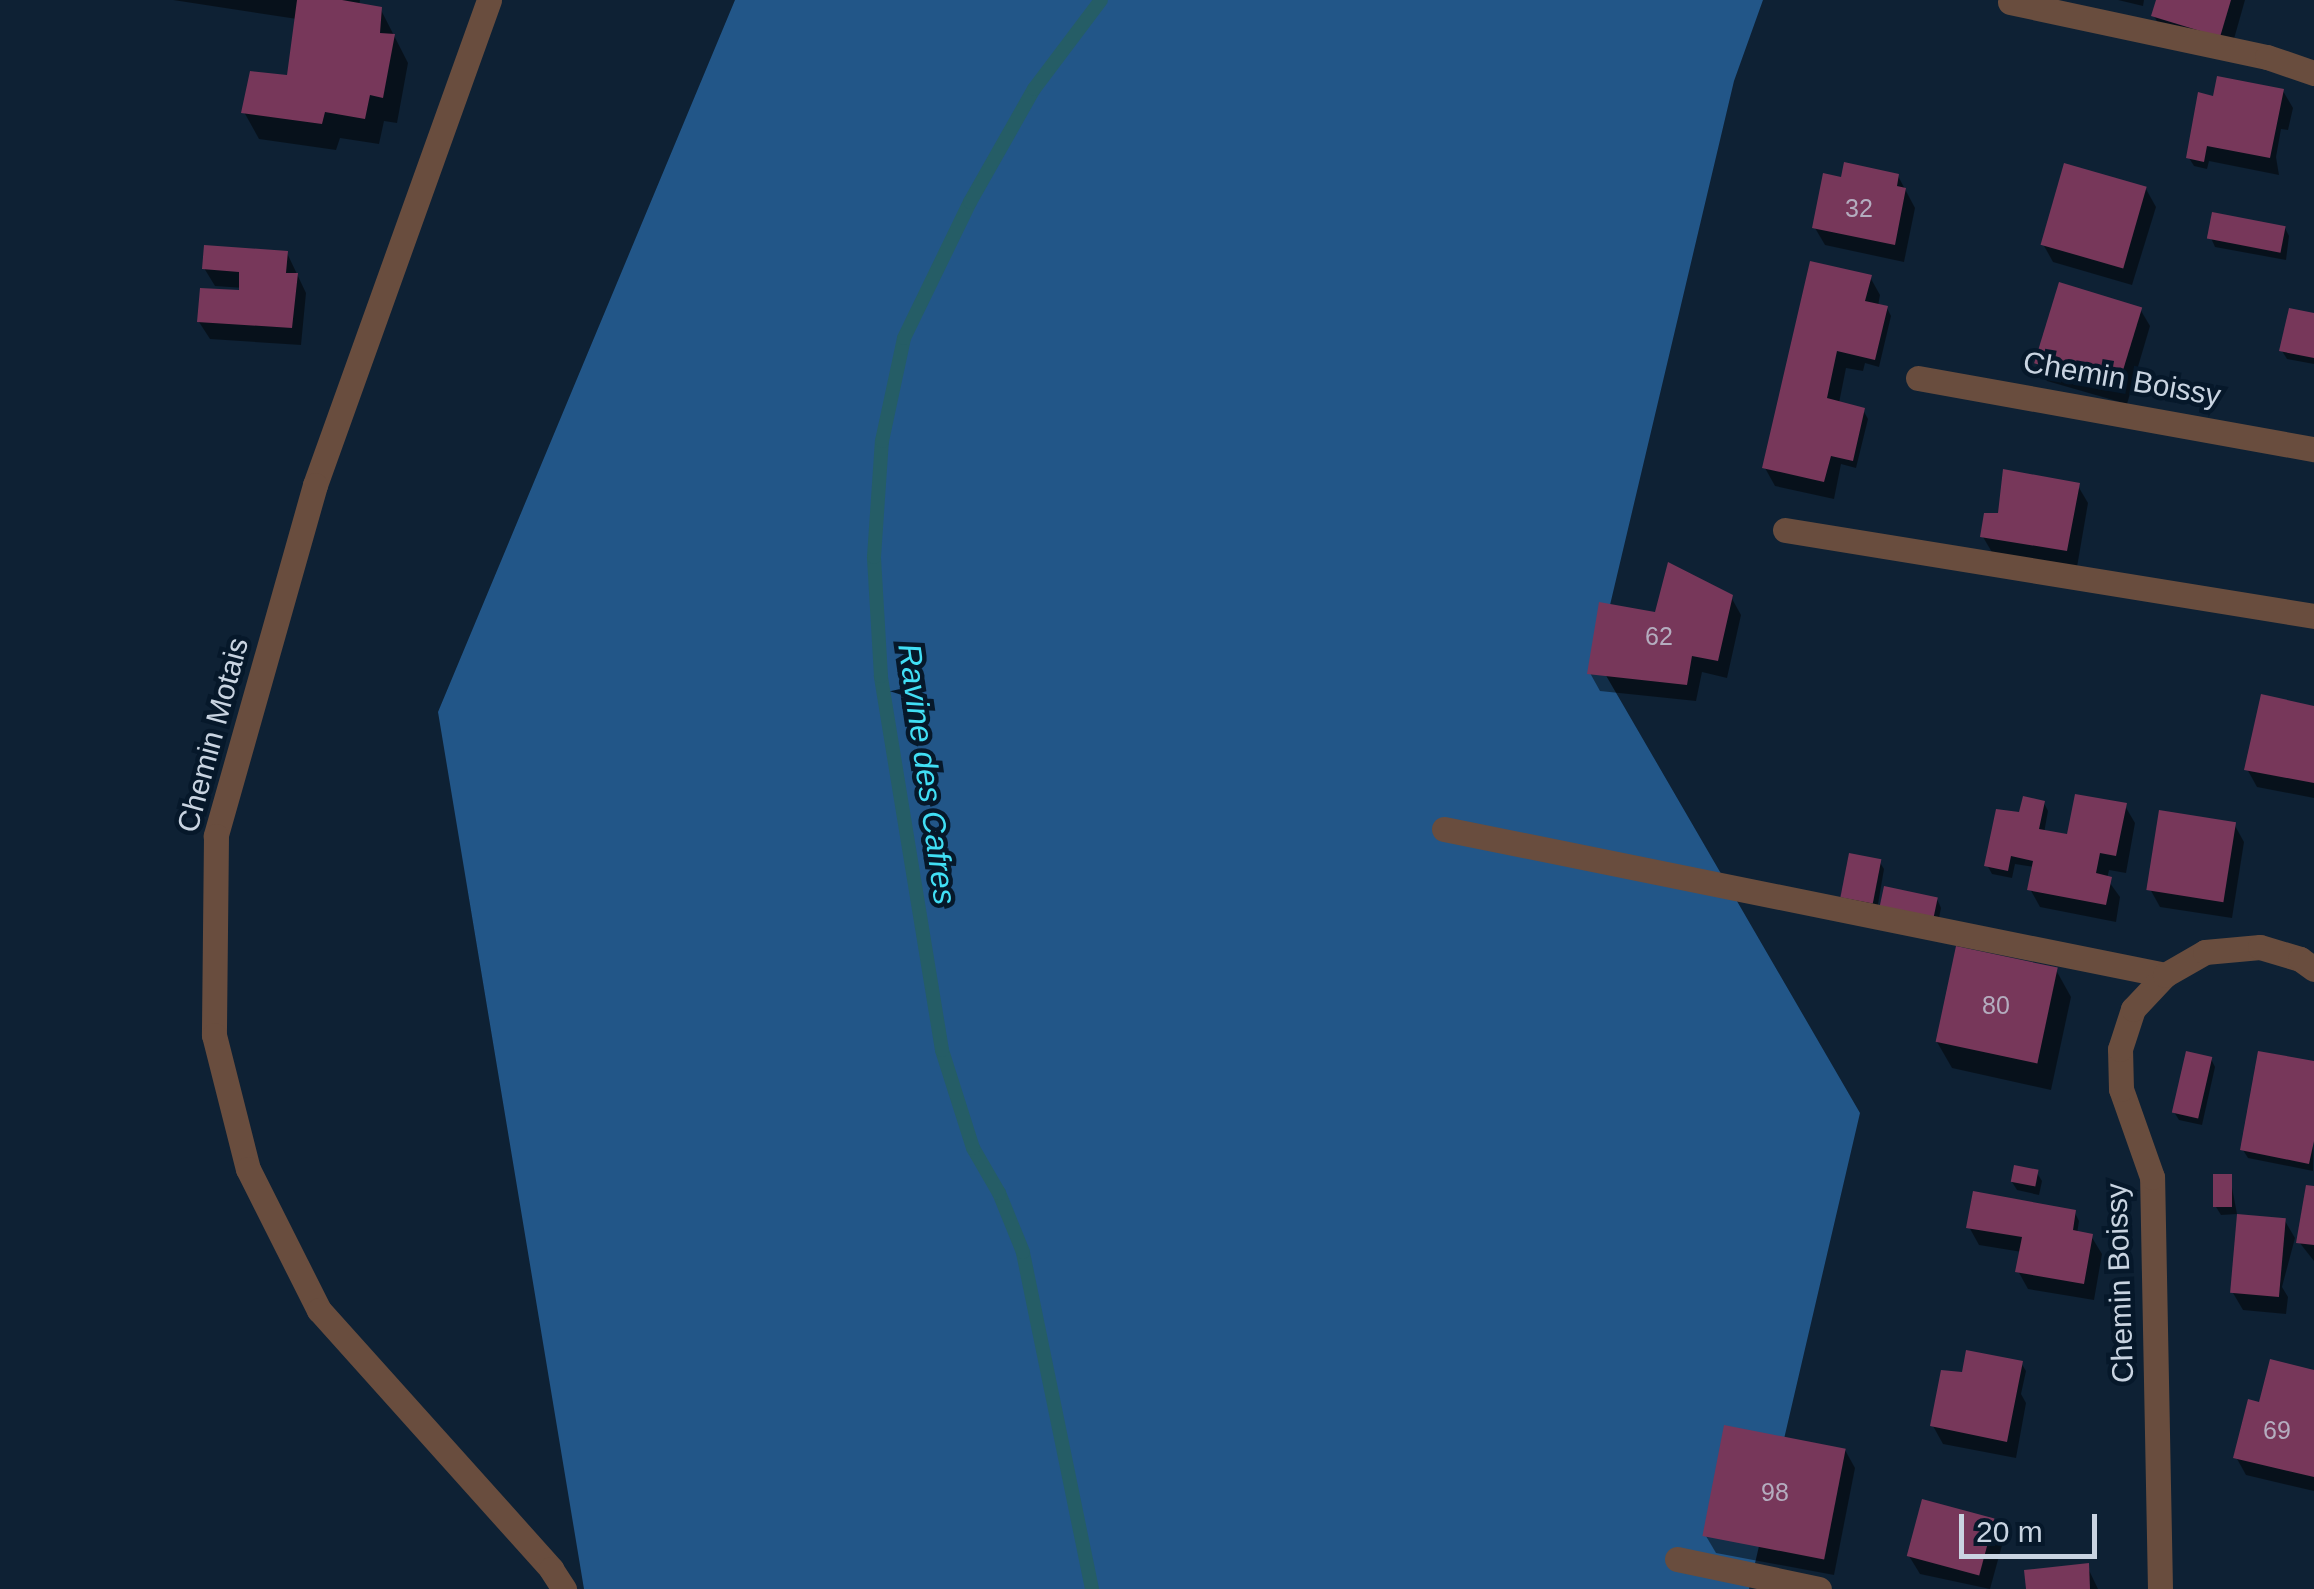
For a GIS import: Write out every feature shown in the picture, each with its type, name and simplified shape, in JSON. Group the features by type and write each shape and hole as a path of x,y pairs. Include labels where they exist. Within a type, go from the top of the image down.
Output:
{"street":[{"name":"Chemin Motais","path":"489,0 315,486 216,836 214,1034 248,1169 319,1310 551,1569 564,1589"},
{"path":"2010,2 2267,57 2314,73"},
{"name":"Chemin Boissy","path":"1918,378 2314,449"},
{"path":"1785,530 2314,616"},
{"path":"1444,828 2165,975"},
{"name":"Chemin Boissy","path":"2160,1589 2152,1177 2121,1088 2120,1050 2132,1009 2165,975 2204,952 2260,947 2300,959 2314,969"},
{"path":"1676,1559 1820,1589"}],"shaded area":[{"path":"735,0 1763,0 1734,81 1597,660 1860,1113 1749,1589 584,1589 438,712"}],"building":[{"path":"297,0 342,0 382,7 380,33 395,34 383,98 370,95 365,119 325,112 322,124 241,113 250,71 287,75"},
{"path":"2156,0 2231,0 2220,37 2151,16"},
{"path":"2217,76 2284,89 2270,158 2207,146 2204,162 2186,158 2198,92 2213,96"},
{"path":"1844,162 1899,174 1897,186 1906,188 1895,245 1812,228 1823,173 1841,177"},
{"path":"2064,163 2147,187 2123,268 2041,245"},
{"path":"2212,212 2286,226 2280,253 2207,239"},
{"path":"204,245 288,251 286,273 298,273 292,328 197,322 200,288 239,290 239,272 202,269"},
{"path":"1810,261 1872,275 1865,301 1888,306 1875,360 1837,351 1827,398 1865,408 1853,461 1831,456 1824,482 1762,468"},
{"path":"2059,282 2142,307 2117,389 2034,363"},
{"path":"2289,308 2314,313 2314,358 2279,351"},
{"path":"2003,469 2080,483 2067,551 1980,537 1984,513 1998,513"},
{"path":"1668,562 1733,595 1718,661 1692,656 1687,685 1587,674 1599,602 1655,612"},
{"path":"2261,694 2314,706 2314,783 2244,770"},
{"path":"2075,794 2127,803 2116,856 2100,853 2096,873 2112,877 2106,905 2027,890 2033,861 2011,856 2008,871 1984,866 1996,809 2019,812 2023,796 2045,801 2039,829 2067,834"},
{"path":"2159,810 2236,822 2223,902 2146,890"},
{"path":"1849,853 1881,859 1873,903 1840,897"},
{"path":"1884,886 1938,897 1933,922 1879,910"},
{"path":"1956,946 2058,968 2037,1063 1936,1042"},
{"path":"2186,1051 2212,1057 2198,1118 2172,1112"},
{"path":"2258,1051 2314,1061 2314,1141 2309,1164 2240,1150"},
{"path":"2014,1165 2039,1170 2035,1186 2011,1182"},
{"path":"2213,1174 2232,1174 2232,1207 2213,1207"},
{"path":"2306,1185 2314,1186 2314,1245 2296,1243"},
{"path":"1973,1191 2076,1210 2073,1230 2093,1234 2084,1284 2015,1272 2022,1237 1966,1228"},
{"path":"2237,1214 2286,1218 2279,1297 2230,1293"},
{"path":"1966,1350 2023,1361 2007,1442 1930,1426 1941,1370 1962,1372"},
{"path":"2270,1359 2314,1370 2314,1477 2233,1458 2248,1399 2259,1402"},
{"path":"1724,1425 1846,1449 1824,1560 1702,1536"},
{"path":"1922,1499 1994,1518 1979,1575 1907,1556"},
{"path":"2089,1563 2090,1589 2026,1589 2024,1570"}],"waterway":[{"name":"Ravine des Cafres","path":"1092,1589 1023,1252 999,1193 973,1148 942,1050 881,676 874,557 882,441 904,338 970,202 1034,89 1101,0"}]}
